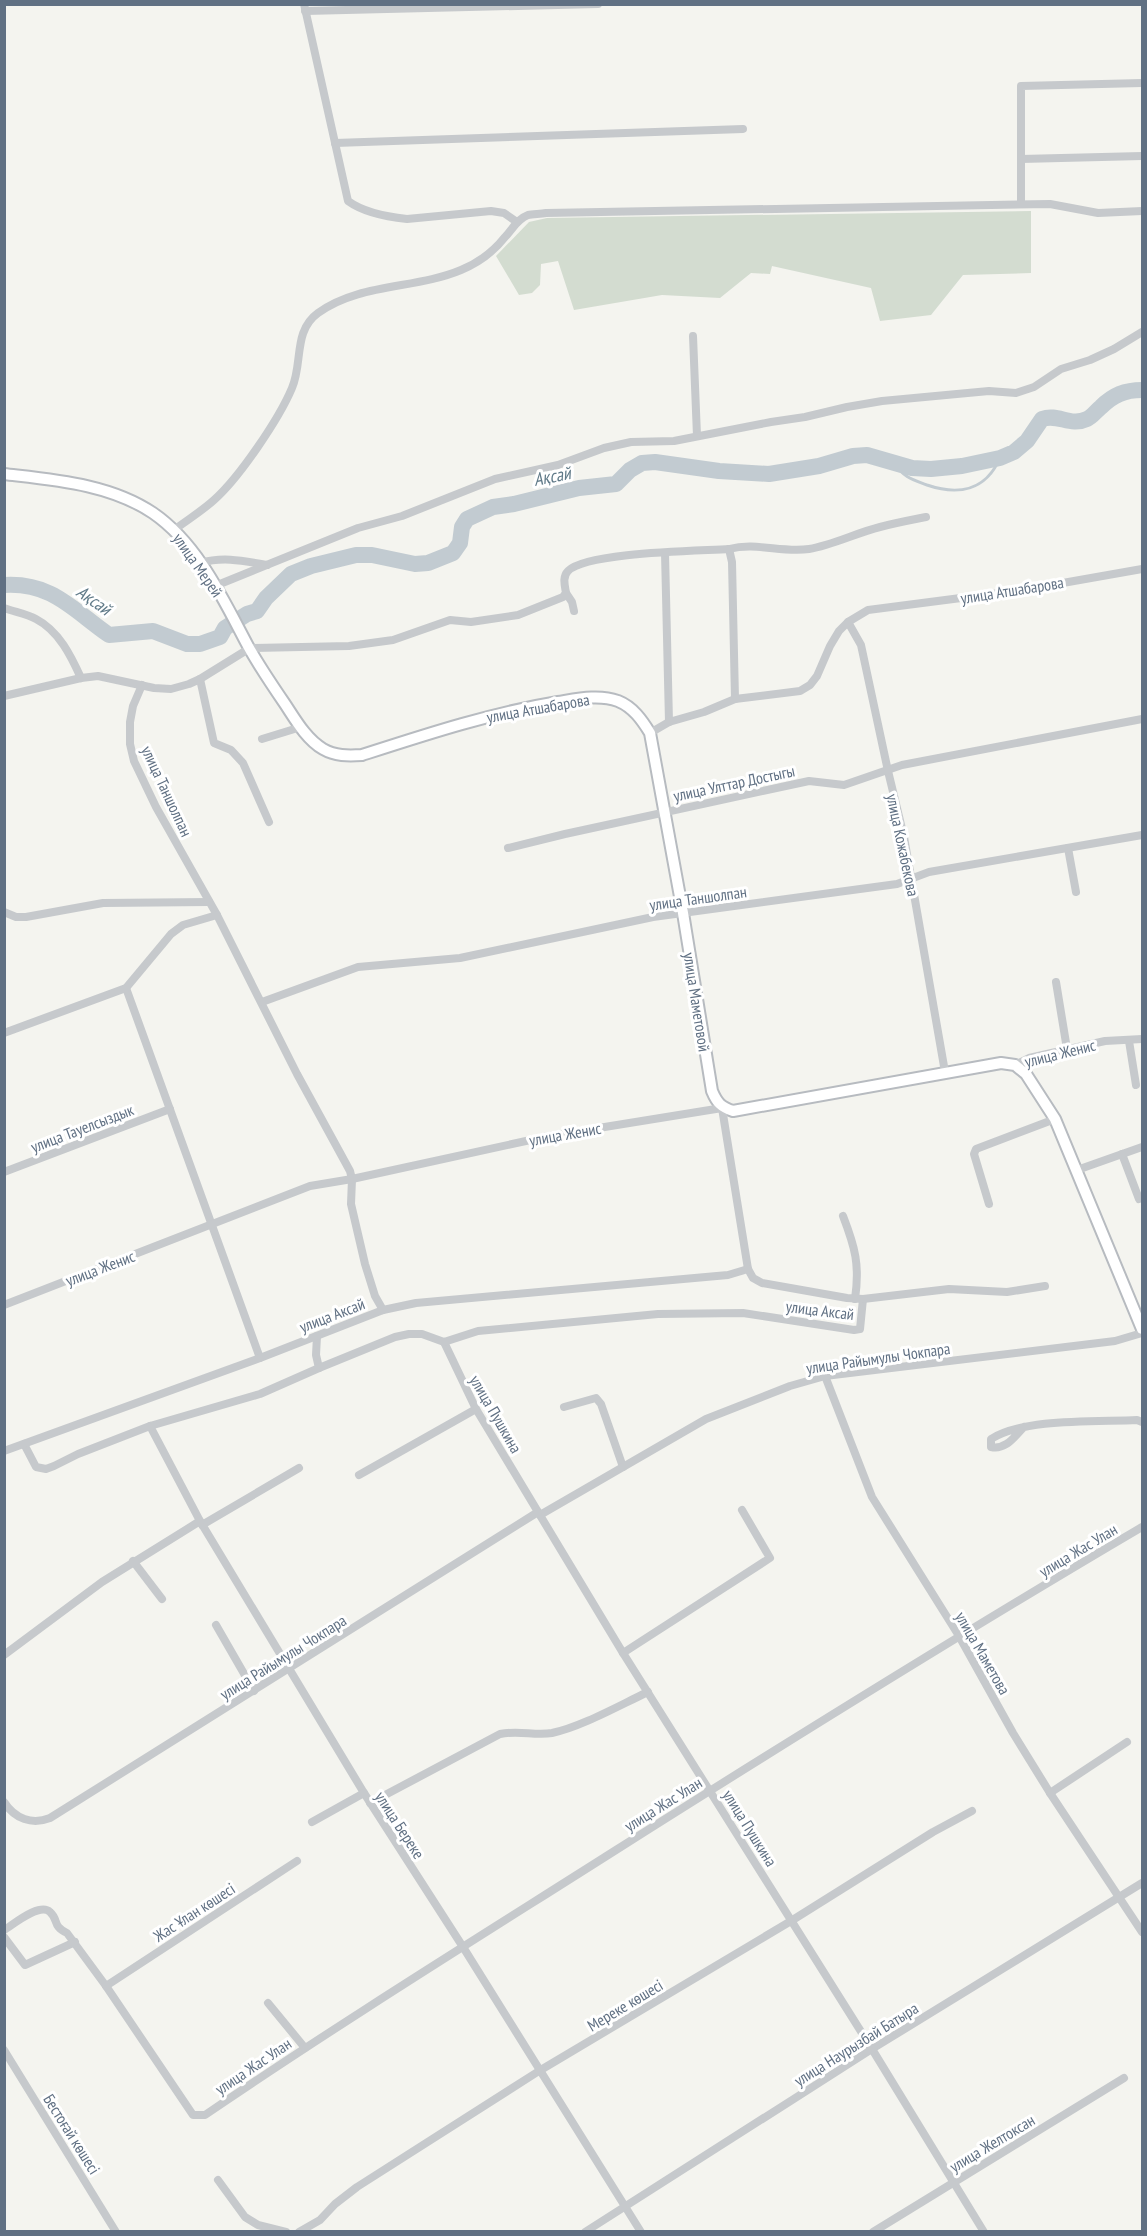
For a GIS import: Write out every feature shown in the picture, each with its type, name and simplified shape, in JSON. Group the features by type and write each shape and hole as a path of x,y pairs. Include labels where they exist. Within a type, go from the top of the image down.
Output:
{"main road":[{"name":"улица Мерей","path":"4,474 47,479 110,493 132,501 153,513 174,530 200,563 216,586 241,632"},
{"name":"улица Атшабарова","path":"241,632 301,727 320,747 333,754 347,756 362,754 480,718 534,706 602,697 618,701 632,710 650,733"},
{"name":"улица Маметовой","path":"650,733 683,913 712,1091 722,1108"},
{"name":"улица Женис","path":"722,1108 733,1111 945,1072 1001,1063 1015,1065"},
{"path":"1015,1065 1026,1074 1055,1119 1143,1331"}],"street":[{"path":"517,222 504,213 491,212 407,219 394,218 355,206 348,201 305,8 598,4"},
{"path":"1022,204 1021,86 1143,83"},
{"path":"335,143 742,129"},
{"path":"1022,159 1143,156"},
{"path":"174,530 214,501 231,483 274,422 293,387 302,332 309,320 319,312 354,295 461,270 484,257 517,222 527,215 1022,204 1050,204 1098,213 1143,211"},
{"path":"216,586 358,528 402,516 495,479 558,465 604,448 631,442 674,441 882,401 989,392 1016,393 1034,387 1061,369 1090,360 1114,349 1143,332"},
{"path":"693,336 697,436"},
{"path":"574,611 572,602 566,593 564,577 568,570 579,565 603,559 729,549 742,545 792,550 806,549 880,527 926,517"},
{"path":"729,549 732,562 735,699"},
{"path":"665,553 669,722"},
{"path":"200,563 231,558 267,565"},
{"name":"улица Атшабарова","path":"650,733 669,722 704,712 735,699 800,691 810,685 817,676 830,646 848,622 868,610 1023,590 1143,569"},
{"path":"4,696 98,676 171,688 200,679 250,648 349,646 393,640 450,620 471,622 518,615 557,600 566,593"},
{"path":"4,608 36,618 53,631 69,651 81,678"},
{"name":"улица Кожабекова","path":"848,622 861,645 904,837 945,1072"},
{"path":"200,679 214,743 231,750 243,763 269,822"},
{"name":"улица Таншолпан","path":"142,685 130,722 130,744 134,761 156,807 217,915 297,1074 350,1171 351,1204 365,1264 375,1296 383,1310"},
{"name":"улица Улттар Достыгы","path":"508,848 809,781 844,785 902,765 1143,719"},
{"path":"262,739 301,727"},
{"name":"улица Таншолпан","path":"262,1002 358,967 460,958 683,913 897,884 929,872 1143,835"},
{"path":"1068,848 1076,892"},
{"path":"4,912 16,917 26,917 70,907 103,903 209,902"},
{"path":"4,1033 126,988 171,934 183,925 217,915"},
{"path":"1056,982 1067,1050"},
{"path":"126,988 260,1358"},
{"name":"улица Женис","path":"1015,1065 1029,1058 1105,1041 1143,1039"},
{"path":"1129,1041 1136,1085"},
{"name":"улица Тауелсыздык","path":"4,1172 170,1108"},
{"name":"улица Женис","path":"4,1305 310,1186 549,1136 722,1108"},
{"name":"улица Маметовой","path":"722,1108 748,1269"},
{"path":"989,1204 974,1155 976,1149 1055,1119"},
{"path":"1077,1170 1143,1146"},
{"path":"1122,1154 1139,1199"},
{"path":"843,1216 854,1243 858,1262 859,1299 949,1289 1007,1292 1045,1286"},
{"name":"улица Аксай","path":"4,1451 260,1358 383,1310 416,1304 728,1275 748,1269 753,1278 762,1283 859,1299 860,1329 854,1330 743,1313 658,1314 477,1331 444,1342"},
{"name":"улица Райымулы Чокпара","path":"4,1802 20,1818 41,1822 50,1818 539,1514 706,1419 790,1386 825,1376 1115,1341 1143,1331"},
{"path":"24,1444 36,1467 46,1469 150,1426 236,1403 395,1337 422,1334 444,1342"},
{"path":"317,1336 316,1355 319,1368"},
{"name":"улица Пушкина","path":"444,1342 476,1409 623,1653 984,2232"},
{"name":"улица Маметова","path":"825,1376 872,1497 959,1636 1013,1733 1050,1793 1143,1932"},
{"path":"564,1407 596,1398 601,1404 623,1467"},
{"path":"359,1475 476,1409"},
{"path":"1024,1426 1137,1420 1143,1422"},
{"name":"улица Береке","path":"150,1426 201,1523 364,1794 463,1947 641,2232"},
{"path":"4,1655 133,1561 299,1468"},
{"path":"623,1653 770,1558 742,1510"},
{"name":"улица Жас Улан","path":"106,1986 193,2115 205,2115 305,2048 710,1791 959,1636 1143,1527"},
{"path":"133,1561 162,1599"},
{"path":"216,1624 254,1691"},
{"path":"370,1803 500,1734 514,1731 549,1733 565,1730 648,1692"},
{"path":"1050,1793 1127,1742"},
{"path":"312,1822 364,1794"},
{"name":"Мереке көшесі","path":"299,2232 320,2220 335,2204 357,2187 539,2072 972,1810"},
{"name":"Жас Ұлан көшесі","path":"106,1986 297,1861"},
{"name":"улица Наурызбай Батыра","path":"585,2232 872,2049 1143,1883"},
{"path":"4,1930 33,1911 44,1908 51,1912 59,1929 68,1933 106,1986"},
{"path":"4,1937 25,1965 75,1942"},
{"path":"268,2002 305,2048"},
{"name":"Бестоғай көшесі","path":"4,2050 116,2232"},
{"name":"улица Желтоксан","path":"873,2232 1125,2078"},
{"path":"218,2180 245,2217 258,2225 286,2232"}],"shaded area":[{"path":"1031,211 1031,273 963,275 931,315 880,321 871,288 772,266 770,274 751,273 720,298 662,295 574,310 558,261 541,264 540,285 532,293 519,295 496,256 529,222 547,218"}],"waterway":[{"name":"Ақсай","path":"4,585 21,585 49,593 73,607 109,635 153,631 187,644 200,644 220,637 225,628 247,614 257,611 266,598 291,574 311,566 356,555 372,555 415,564 428,563 453,553 460,543 462,527 467,519 493,507 579,488 616,484 630,470 642,463 655,462 719,471 769,474 867,455 912,468 962,466 1000,458 1014,452 1027,441 1042,419 1081,421 1091,417 1115,396 1142,390"},
{"path":"894,463 905,475 917,481 939,488 960,490 979,484 994,469 1000,458"}]}
